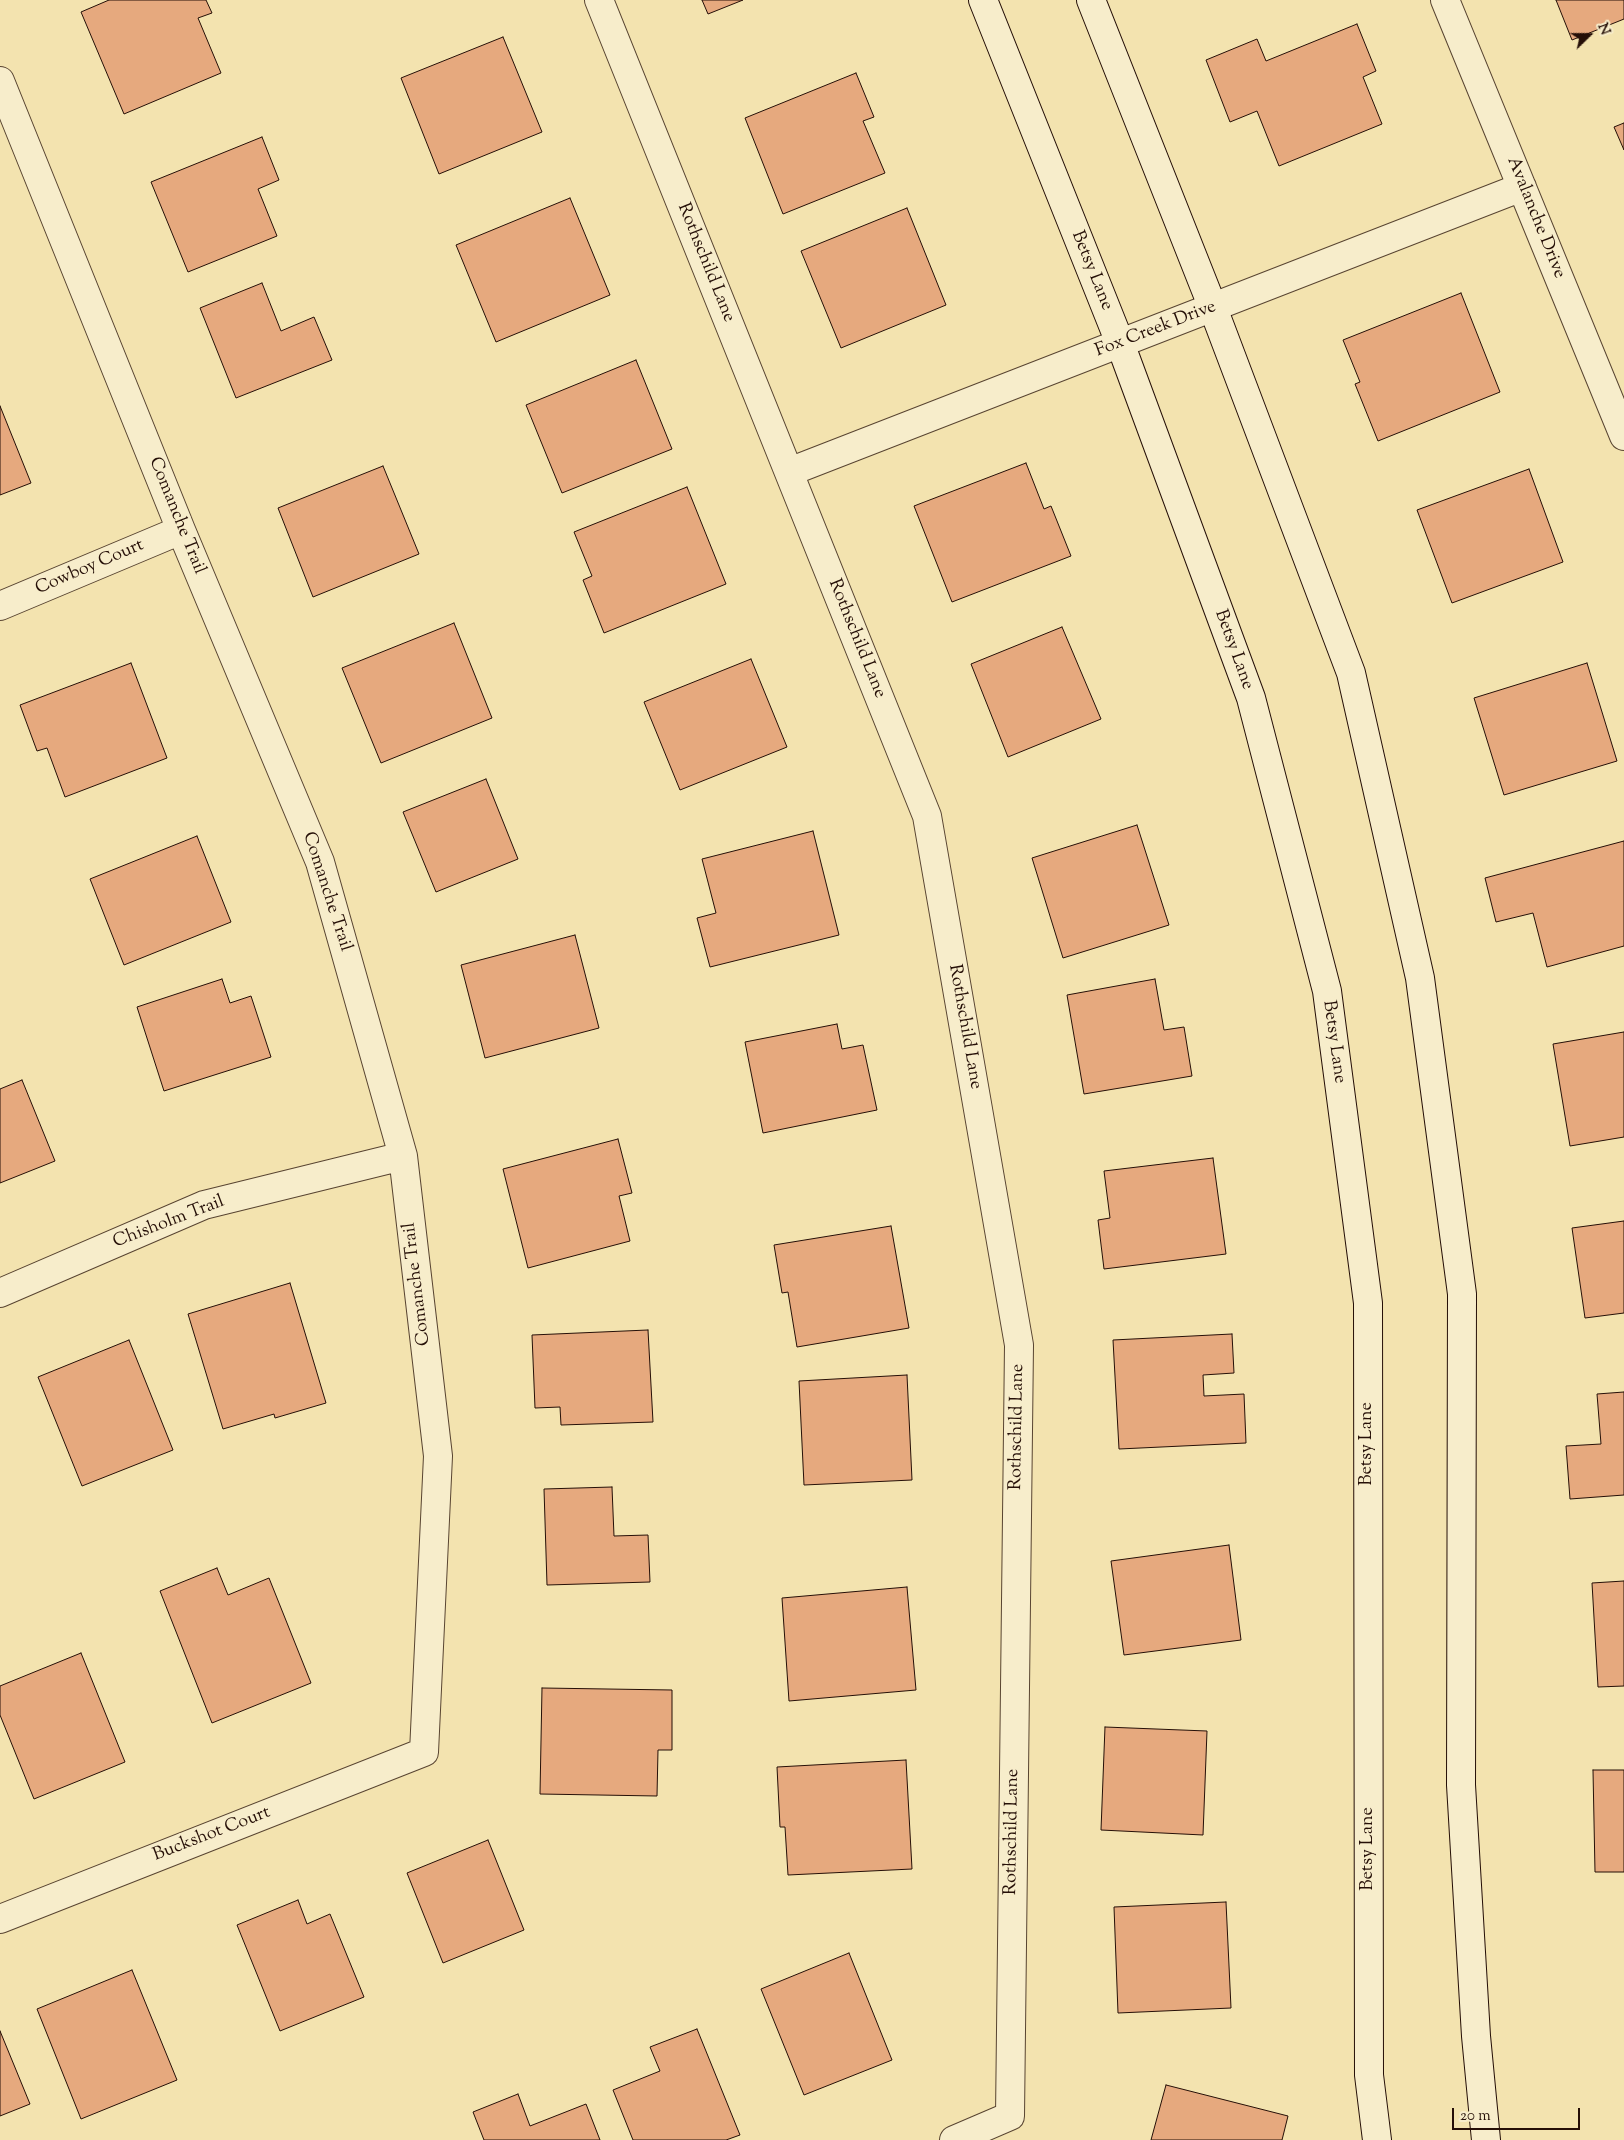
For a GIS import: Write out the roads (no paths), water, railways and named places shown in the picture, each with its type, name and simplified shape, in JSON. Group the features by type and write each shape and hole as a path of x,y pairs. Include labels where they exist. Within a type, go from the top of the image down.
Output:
{"street":[{"name":"Rothschild Lane","path":"599,0 927,816 1019,1345 1010,2116 954,2140"},
{"name":"Betsy Lane","path":"983,0 1120,343 1251,698 1327,991 1368,1302 1369,2065 1377,2140"},
{"path":"1091,0 1213,308 1351,673 1420,978 1462,1294 1461,1785 1476,2036 1486,2140"},
{"name":"Avalanche Drive","path":"1445,0 1624,436"},
{"name":"Comanche Trail","path":"0,81 181,530 320,862 403,1156 438,1456 424,1752"},
{"name":"Fox Creek Drive","path":"789,472 1522,187"},
{"name":"Cowboy Court","path":"0,606 181,530"},
{"name":"Chisholm Trail","path":"0,1293 204,1205 403,1156"},
{"name":"Buckshot Court","path":"0,1919 424,1752"}]}
